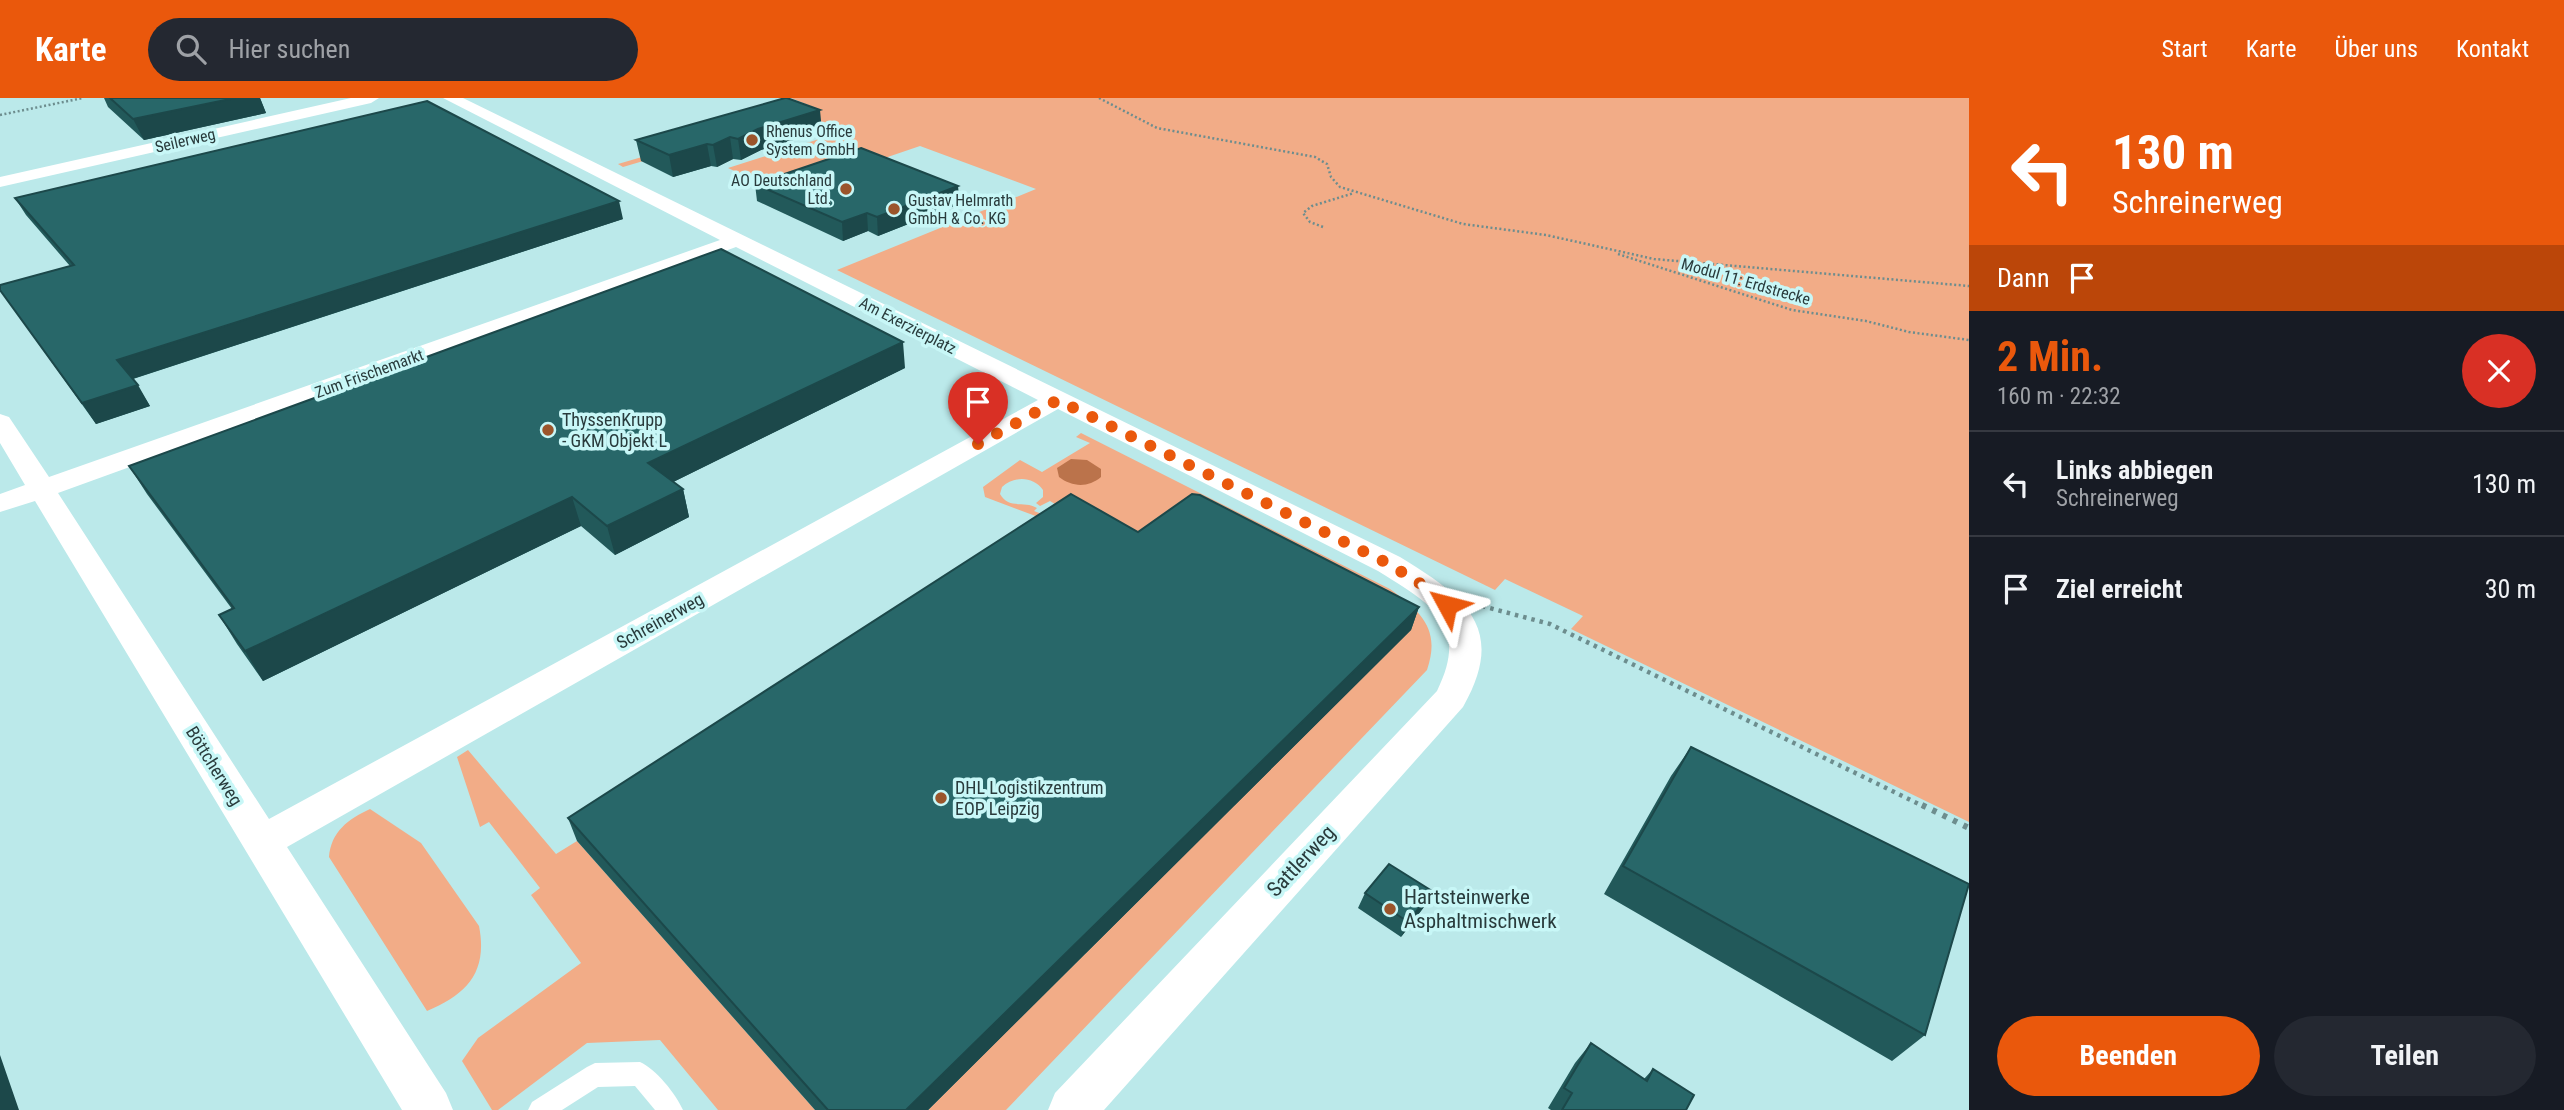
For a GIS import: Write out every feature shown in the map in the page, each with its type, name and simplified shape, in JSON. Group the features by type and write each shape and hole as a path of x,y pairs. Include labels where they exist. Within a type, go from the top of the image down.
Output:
{"street":[{"name":"Seilerweg","path":"0,182 371,98"},
{"name":"Am Exerzierplatz","path":"451,98 1389,564 1437,594"},
{"name":"Zum Frischemarkt","path":"0,504 738,240"},
{"name":"Schreinerweg","path":"261,843 1058,400"},
{"name":"Böttcherweg","path":"0,422 429,1110"},
{"name":"Sattlerweg","path":"1072,1110 1451,698 1465,666 1466,640 1457,615 1437,594"}],"lane":[{"path":"540,1110 595,1075 640,1074 671,1110"}],"path":[{"path":"0,114 83,98"},
{"path":"1098,98 1139,121 1176,134 1315,157 1328,163 1332,170 1331,177 1340,187 1463,224 1546,234 1601,248 1682,262 1969,286"},
{"path":"1323,227 1310,222 1303,213 1312,206 1355,192"},
{"name":"Modul 11: Erdstrecke","path":"1601,248 1792,310 1866,321 1909,332 1969,340"},
{"path":"1437,594 1550,624 1969,828"}],"shaded area":[{"path":"791,98 1969,98 1969,822 1571,629 1583,616 1505,579 1495,590 837,270 1036,189 920,146 782,193 728,168 838,133 795,116 623,167 618,164 813,107"},
{"path":"1081,433 1390,589 1411,606 1425,623 1430,632 1431,656 1427,670 1006,1110 928,1110 1410,630 1136,554 1050,501 1040,506 1036,503 1043,497 1043,490 1029,480 1018,479 1007,483 1000,494 1008,502 1037,508 1034,511 1042,514 1041,518 985,497 983,487 1020,460 1042,472 1090,443 1076,437"},
{"path":"1071,459 1087,460 1101,469 1101,477 1085,484 1075,484 1059,477 1057,468"},
{"path":"468,750 556,854 577,841 815,1110 718,1110 660,1040 587,1043 498,1110 492,1110 462,1061 478,1038 581,963 531,895 540,888 489,822 480,827 457,757"},
{"path":"370,809 421,843 479,926 480,956 471,979 453,997 427,1011 329,857 333,840 342,827"}],"building":[{"path":"110,98 235,98 133,119"},
{"path":"785,98 820,110 758,129 738,139 730,137 713,145 707,144 669,155 636,140"},
{"path":"427,101 619,201 117,360 138,385 82,403 0,290 0,285 74,265 15,198"},
{"path":"861,148 958,186 877,217 867,213 842,222 755,184"},
{"name":"ThyssenKrupp - GKM Objekt L","path":"721,249 903,342 648,463 683,489 607,526 572,497 245,651 219,615 234,608 129,466"},
{"name":"DHL Logistikzentrum EOP Leipzig","path":"1071,494 1138,532 1192,494 1200,495 1419,607 906,1110 828,1110 568,818"},
{"path":"1691,747 1969,884 1925,1035 1623,866"},
{"path":"1389,864 1432,891 1408,922 1365,893"},
{"path":"1591,1043 1647,1081 1653,1069 1694,1095 1686,1110 1562,1110 1572,1093 1564,1088"}],"place":[{"name":"Rhenus Office System GmbH","path":"752,140"},
{"name":"AO Deutschland Ltd.","path":"846,189"},
{"name":"Gustav Helmrath GmbH & Co. KG","path":"894,209"},
{"name":"ThyssenKrupp - GKM Objekt L","path":"548,430"},
{"name":"DHL Logistikzentrum EOP Leipzig","path":"941,798"},
{"name":"Hartsteinwerke Asphaltmischwerk","path":"1390,909"}],"route":[{"path":"978,444 1058,400 1389,564 1437,594 1447,605"}]}
